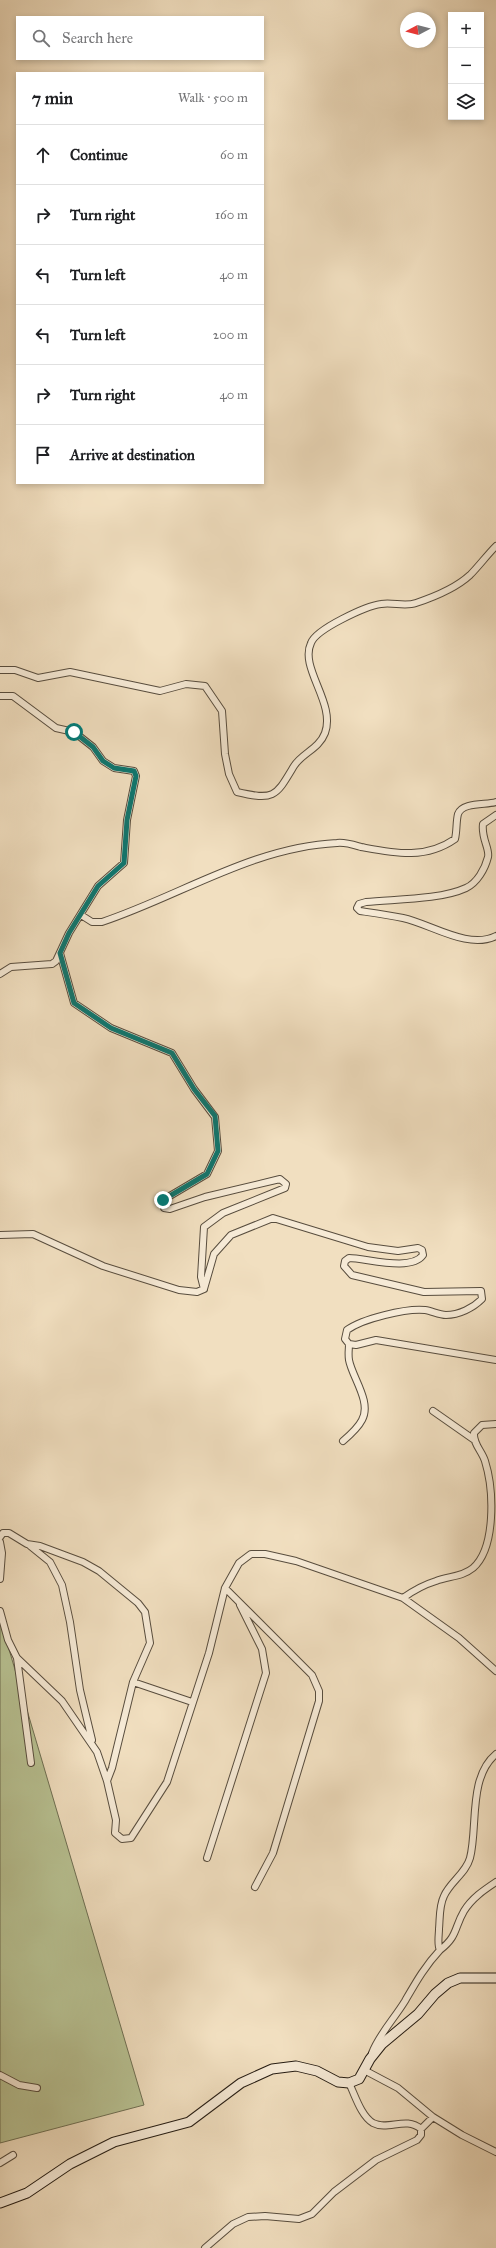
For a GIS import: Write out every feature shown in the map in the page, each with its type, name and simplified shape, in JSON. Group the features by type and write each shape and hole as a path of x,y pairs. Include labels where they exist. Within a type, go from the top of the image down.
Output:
{"main road":[{"path":"0,2203 27,2193 70,2164 114,2142 189,2122 241,2083 272,2069 296,2066 317,2071 338,2082 349,2083 359,2079 370,2059 382,2044 418,2014 435,1994 448,1983 460,1978 496,1978"}],"street":[{"path":"0,670 15,670 38,678 70,672 160,691 186,684 205,686 222,711 224,754 229,774 237,792 256,796 267,796 282,787 296,763 312,750 325,732 325,709 323,696 309,655 310,643 316,634 368,608 380,604 392,603 405,605 416,603 457,584 470,575 496,546"},
{"path":"0,696 13,696 56,728 74,732 93,747 103,761 114,768 134,771 136,776 127,820 124,863 98,886 60,953 52,964 11,967 0,974"},
{"path":"81,915 92,922 102,922 257,858 301,848 338,842 398,854 421,854 448,844 455,839 458,815 461,809 496,802"},
{"path":"496,815 483,824 482,834 489,854 486,866 479,877 467,888 441,895 366,902 358,904 356,908 360,911 404,918 455,937 488,940 496,936"},
{"path":"60,953 74,1003 111,1028 172,1053 194,1089 215,1116 218,1151 207,1174 163,1200 164,1208 170,1209 205,1197 280,1180 286,1184 285,1188 223,1213 204,1227 201,1276 204,1289"},
{"path":"204,1289 214,1254 231,1235 273,1218 368,1247 398,1251 418,1248 422,1250 423,1255 420,1260 386,1263 349,1258 345,1261 344,1266 352,1275 424,1292 457,1292 476,1289 483,1294 482,1299 476,1305 460,1313 446,1315 424,1310 408,1311 356,1323 347,1330 345,1339 349,1344 356,1346 376,1340 496,1360"},
{"path":"0,1236 33,1234 103,1266 179,1290 197,1292 204,1289"},
{"path":"343,1441 364,1418 360,1385 349,1360 349,1344"},
{"path":"403,1598 423,1586 464,1574 476,1567 487,1550 494,1525 489,1478 481,1451 474,1439 433,1411"},
{"path":"474,1439 476,1428 482,1425 496,1424"},
{"path":"0,1537 3,1533 9,1533 27,1544 50,1562 62,1585 70,1622 80,1690 92,1744 108,1781 116,1820 115,1833 122,1839 131,1838 167,1782 209,1654 225,1588 242,1559 251,1554 266,1554 296,1561 403,1598 459,1638 496,1671"},
{"path":"0,1542 2,1554 0,1579"},
{"path":"27,1544 40,1546 83,1562 99,1571 138,1603 145,1612 150,1643 133,1682 108,1781"},
{"path":"225,1588 312,1674 319,1691 317,1708 273,1853 255,1887"},
{"path":"207,1858 266,1673 262,1649 238,1601"},
{"path":"0,1611 8,1640 17,1658 31,1763"},
{"path":"17,1658 62,1700 92,1744"},
{"path":"133,1682 192,1702"},
{"path":"440,1950 440,1910 444,1896 470,1859 474,1805 483,1773 489,1760 496,1754"},
{"path":"370,2059 384,2029 405,2000 426,1965 451,1941 464,1911 478,1894 496,1882"},
{"path":"364,2070 398,2088 433,2117 462,2135 496,2152"},
{"path":"0,2075 19,2085 37,2088"},
{"path":"349,2083 364,2114 372,2123 383,2126 411,2123 421,2129"},
{"path":"205,2248 232,2224 248,2217 265,2216 299,2220 312,2214 334,2192 376,2160 418,2140 421,2134 421,2129 433,2117"},
{"path":"0,2163 13,2155"}],"green space":[{"path":"0,1619 144,2105 0,2143"}],"route":[{"path":"74,732 93,747 103,761 114,768 134,771 136,776 127,820 124,863 98,886 69,933 60,953 74,1003 111,1028 172,1053 194,1089 215,1116 218,1151 207,1174 163,1200"}]}
